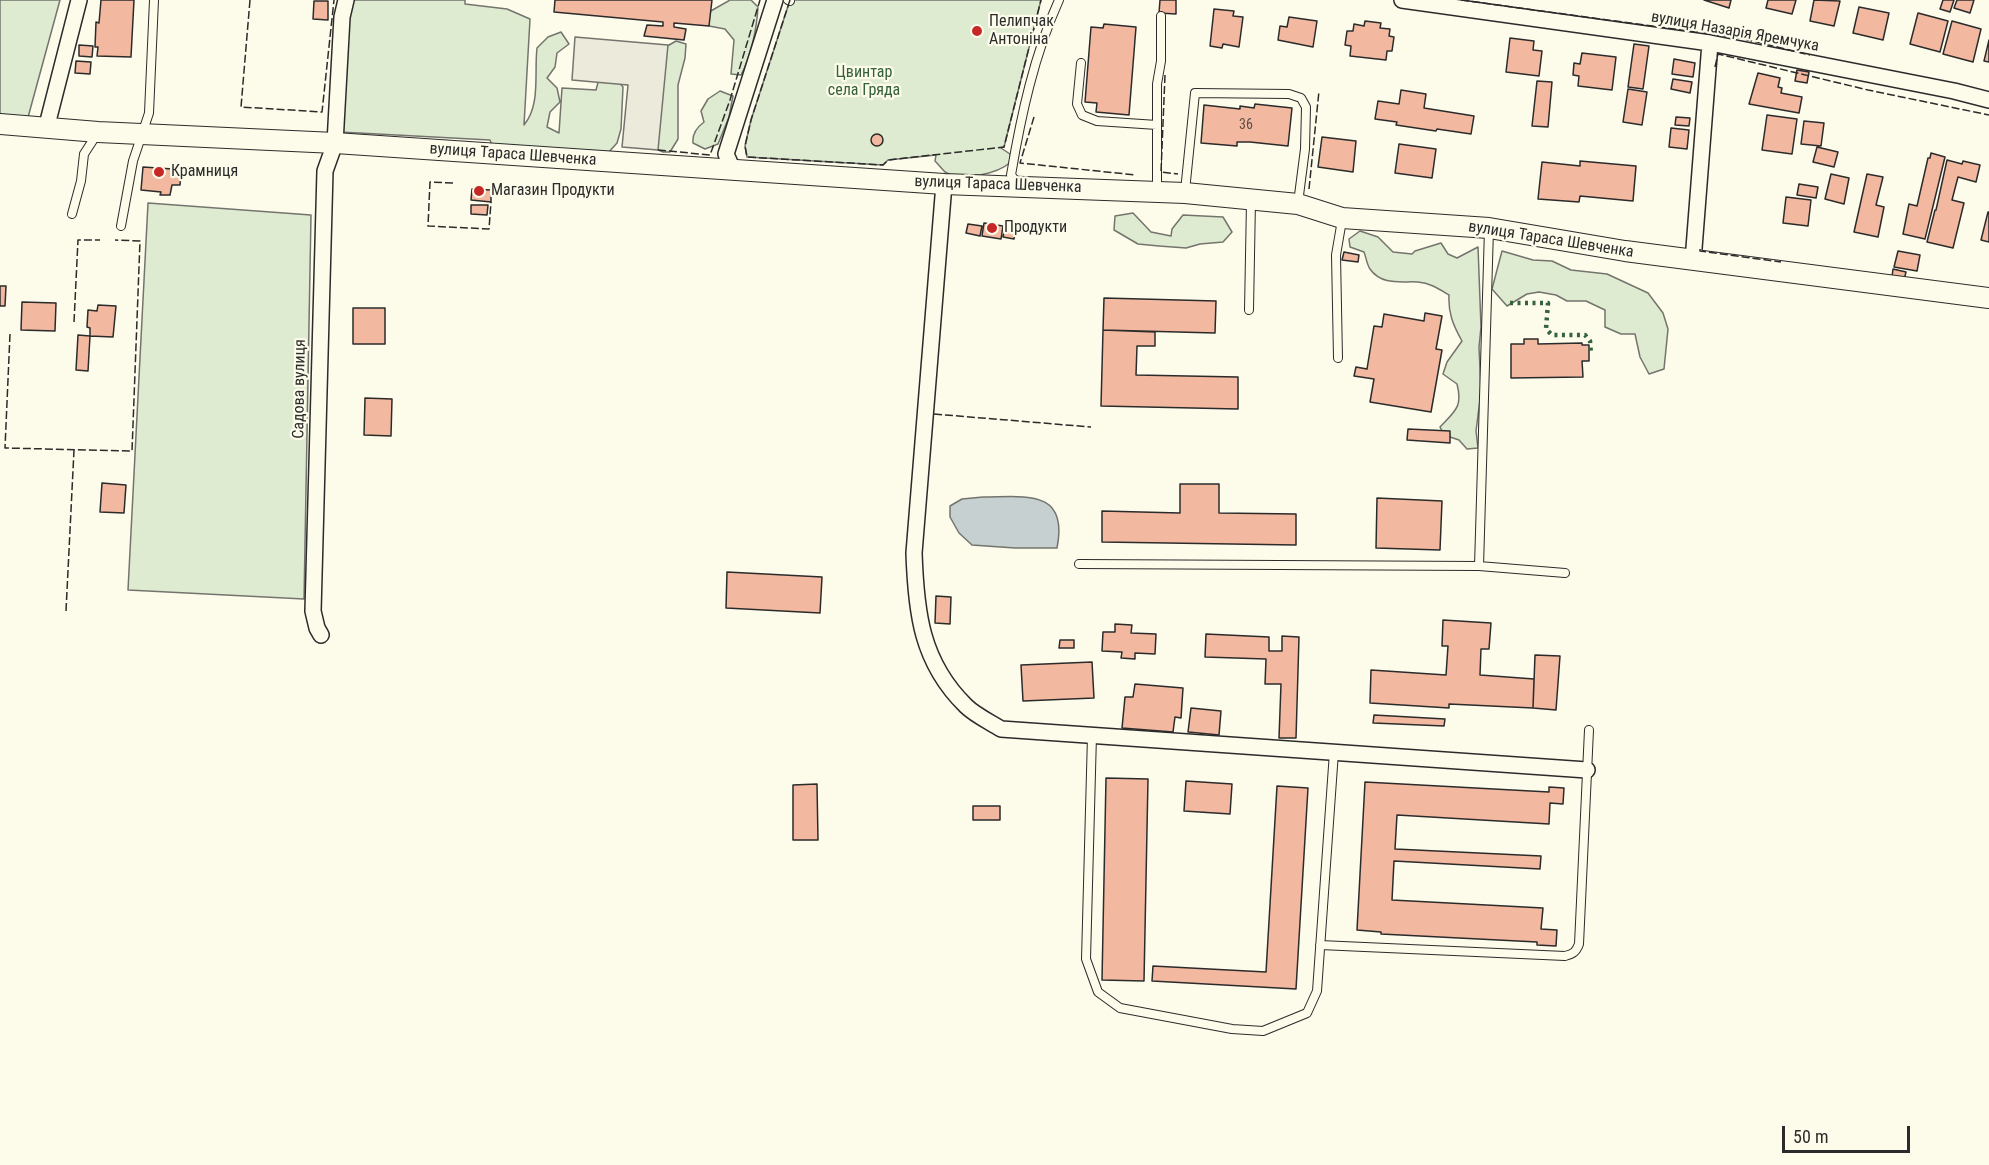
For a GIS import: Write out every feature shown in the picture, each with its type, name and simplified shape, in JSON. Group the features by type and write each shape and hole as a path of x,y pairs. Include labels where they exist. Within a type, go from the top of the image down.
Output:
{"street":[{"path":"46,129 79,0"},
{"name":"Садова вулиця","path":"321,635 313,611 325,171 335,143 342,17 346,0"},
{"path":"733,170 726,154 784,0"},
{"name":"вулиця Назарія Яремчука","path":"1402,0 1710,43 1954,91 1989,100"},
{"path":"1693,261 1710,43"},
{"name":"вулиця Тараса Шевченка","path":"0,124 143,135 335,143 944,184 1185,193 1298,204 1342,218 1489,228 1693,261 1989,298"},
{"path":"944,184 914,552 915,594 924,639 941,677 967,708 1001,729 1587,770"}],"lane":[{"path":"121,226 133,161 149,113 154,0"},
{"path":"1021,188 1011,175 1019,130 1036,62 1059,0"},
{"path":"1157,191 1157,84 1161,61 1161,16"},
{"path":"1081,63 1077,104 1082,115 1097,121 1157,125"},
{"path":"1185,193 1195,93 1289,94 1301,98 1306,107 1305,149 1298,204"},
{"path":"72,214 81,181 84,154 98,132"},
{"path":"1249,310 1251,200"},
{"path":"1338,358 1336,255 1342,218"},
{"path":"1479,566 1489,228"},
{"path":"1079,564 1479,566 1565,573"},
{"path":"1320,945 1572,955 1579,944 1589,730"},
{"path":"1092,735 1086,959 1098,992 1120,1008 1232,1029 1263,1031 1307,1013 1317,992 1334,752"}],"green space":[{"path":"0,0 60,0 27,121 0,120"},
{"path":"350,0 465,0 465,4 507,9 530,19 524,125 533,108 535,98 537,48 548,37 561,32 569,44 557,53 555,67 547,78 557,88 560,102 550,112 547,127 559,133 562,88 596,90 600,75 614,76 623,87 621,129 617,143 607,154 492,145 490,140 340,132"},
{"path":"730,0 751,0 758,7 753,42 741,75 731,74 734,40 725,29 709,26 709,12"},
{"name":"Цвинтар села Гряда","path":"790,0 1041,0 1004,147 1001,148 1010,154 1011,162 988,173 961,176 945,172 935,161 936,155 888,160 883,165 747,157 745,146 751,120"},
{"path":"676,41 686,44 678,85 678,139 670,152 663,152 647,145 664,48"},
{"path":"720,91 733,96 729,117 718,144 705,149 693,143 693,137 704,122 701,111 708,99"},
{"path":"148,203 311,215 304,599 128,590"},
{"path":"1133,213 1151,232 1171,236 1172,229 1183,215 1223,217 1232,232 1223,242 1186,248 1138,244 1114,230 1115,216"},
{"path":"1360,231 1378,237 1393,252 1412,254 1441,243 1448,254 1457,258 1478,247 1481,392 1476,431 1478,448 1467,449 1459,440 1444,435 1440,427 1454,412 1459,398 1457,384 1443,374 1447,362 1462,341 1452,319 1449,295 1418,282 1392,282 1380,278 1369,267 1364,252 1350,247 1349,239"},
{"path":"1502,251 1533,260 1552,261 1571,270 1607,274 1648,293 1663,313 1668,329 1664,369 1649,374 1640,357 1635,334 1621,334 1605,327 1605,310 1586,301 1567,301 1556,295 1539,292 1527,294 1507,306 1492,289"}],"shaded area":[{"path":"575,37 668,45 658,150 622,147 628,85 572,80"},
{"path":"1028,497 1050,505 1056,515 1059,529 1057,548 972,545 959,533 950,517 950,506 962,499"}],"building":[{"path":"101,0 134,0 131,57 97,56 96,22 99,23"},
{"path":"555,0 712,0 709,26 674,23 674,27 686,29 684,40 644,36 647,25 663,26 663,22 554,12"},
{"path":"1160,0 1176,0 1176,14 1159,13"},
{"path":"1704,0 1731,0 1729,8"},
{"path":"1768,0 1796,0 1792,14 1766,8"},
{"path":"1814,0 1840,1 1834,26 1810,21"},
{"path":"1943,0 1954,0 1950,12 1940,9"},
{"path":"1957,0 1974,0 1970,13 1954,8"},
{"path":"314,1 328,1 328,20 313,19"},
{"path":"1859,7 1889,13 1883,40 1853,33"},
{"path":"1214,9 1234,11 1233,16 1243,17 1239,47 1223,44 1222,48 1210,46"},
{"path":"1918,13 1948,21 1940,52 1910,44"},
{"path":"1289,17 1317,21 1313,47 1278,40 1280,26 1287,27"},
{"path":"1365,21 1381,23 1380,28 1390,29 1389,36 1394,37 1392,51 1387,51 1386,60 1350,56 1351,46 1345,45 1347,31 1353,31 1354,24 1364,26"},
{"path":"1952,21 1981,29 1973,62 1943,54"},
{"path":"1104,24 1136,27 1129,115 1096,112 1097,103 1085,102 1091,27 1103,28"},
{"path":"1510,38 1534,41 1533,50 1542,51 1539,76 1506,72"},
{"path":"1989,40 1989,62 1984,61"},
{"path":"1634,44 1649,46 1643,89 1628,87"},
{"path":"79,45 93,46 92,57 79,56"},
{"path":"1582,53 1616,57 1612,90 1578,86 1579,76 1573,75 1574,63 1580,64"},
{"path":"1674,59 1695,63 1693,77 1672,74"},
{"path":"76,61 91,62 90,74 75,73"},
{"path":"1797,70 1809,72 1807,83 1795,81"},
{"path":"1758,73 1780,78 1778,87 1782,88 1781,93 1802,97 1799,113 1749,104"},
{"path":"1673,79 1692,82 1690,93 1671,89"},
{"path":"1537,81 1552,82 1548,127 1532,126"},
{"path":"1628,89 1647,92 1642,125 1623,122"},
{"path":"1401,90 1426,94 1424,108 1474,116 1471,134 1396,125 1397,122 1375,119 1378,101 1399,104"},
{"path":"1255,104 1292,108 1288,146 1250,142 1237,142 1237,146 1201,143 1204,105 1240,109 1240,106 1254,108"},
{"path":"1767,115 1797,119 1792,154 1762,150"},
{"path":"1676,117 1690,118 1689,126 1675,125"},
{"path":"1804,121 1824,123 1821,146 1801,144"},
{"path":"1671,128 1689,130 1687,149 1669,147"},
{"path":"879,134 883,140 879,146 875,146 871,138"},
{"path":"1322,137 1356,141 1353,172 1318,167"},
{"path":"1399,144 1436,149 1432,178 1395,173"},
{"path":"1817,147 1838,152 1834,167 1813,162"},
{"path":"1931,153 1945,157 1925,239 1903,234 1909,204 1917,206"},
{"path":"1947,160 1980,165 1976,182 1958,177 1952,200 1964,203 1953,248 1927,242"},
{"path":"1580,161 1636,166 1633,201 1580,196 1579,202 1538,199 1542,162 1580,166"},
{"path":"143,167 173,169 172,173 181,174 180,185 172,185 170,195 141,190"},
{"path":"1831,174 1849,178 1844,204 1825,199"},
{"path":"1867,174 1883,177 1876,205 1884,207 1878,237 1854,232"},
{"path":"1799,184 1818,187 1816,198 1797,195"},
{"path":"472,189 491,190 491,202 471,200"},
{"path":"1786,197 1811,200 1808,226 1783,223"},
{"path":"471,205 488,205 487,215 471,214"},
{"path":"1989,212 1989,242 1981,240"},
{"path":"984,223 1003,226 1001,239 982,236"},
{"path":"968,224 982,226 980,236 966,233"},
{"path":"1005,227 1016,229 1014,239 1003,237"},
{"path":"1898,251 1920,255 1917,271 1894,267"},
{"path":"1344,252 1359,255 1358,262 1342,260"},
{"path":"1893,269 1906,272 1904,280 1892,277"},
{"path":"0,286 6,286 5,306 0,306"},
{"path":"1104,298 1216,301 1215,333 1103,330"},
{"path":"22,302 56,303 55,331 21,330"},
{"path":"98,305 116,306 113,337 90,336 90,328 87,327 88,310 97,311"},
{"path":"353,308 385,308 385,344 353,344"},
{"path":"1425,313 1442,316 1436,349 1442,350 1431,412 1370,402 1374,379 1354,376 1356,367 1367,369 1374,326 1382,327 1384,314 1424,321"},
{"path":"1103,330 1155,332 1155,346 1137,346 1136,375 1238,377 1238,409 1101,406"},
{"path":"78,335 90,336 88,371 76,370"},
{"path":"1524,339 1538,339 1538,344 1582,343 1582,345 1589,345 1589,361 1582,361 1583,377 1511,378 1511,344 1524,344"},
{"path":"365,398 392,399 391,436 364,435"},
{"path":"1408,429 1450,431 1450,443 1407,440"},
{"path":"102,483 126,485 124,513 100,512"},
{"path":"1180,484 1219,484 1219,513 1296,514 1296,545 1102,542 1102,511 1180,513"},
{"path":"1377,498 1442,501 1440,550 1376,548"},
{"path":"727,572 822,577 820,613 726,608"},
{"path":"936,596 951,597 950,624 935,623"},
{"path":"1443,620 1491,623 1489,649 1481,649 1480,675 1534,679 1533,708 1449,704 1449,708 1370,703 1371,670 1446,675 1448,646 1442,646"},
{"path":"1115,624 1132,625 1131,633 1156,634 1155,654 1135,653 1135,659 1121,658 1122,652 1102,651 1103,632 1115,632"},
{"path":"1206,634 1269,637 1269,651 1282,651 1282,636 1299,637 1296,738 1279,738 1281,684 1265,684 1266,659 1205,657"},
{"path":"1060,640 1074,640 1074,648 1059,648"},
{"path":"1535,655 1560,656 1556,710 1533,708"},
{"path":"1092,662 1094,698 1023,701 1021,665"},
{"path":"1135,684 1183,688 1181,718 1175,717 1173,732 1122,728 1125,697 1133,697"},
{"path":"1191,708 1221,711 1219,735 1188,732"},
{"path":"1374,715 1445,719 1444,726 1373,723"},
{"path":"1106,778 1148,779 1144,981 1102,980"},
{"path":"1186,781 1232,784 1230,814 1184,811"},
{"path":"1365,782 1549,792 1549,787 1564,788 1563,804 1550,803 1549,824 1397,815 1395,849 1541,856 1540,869 1394,861 1392,900 1543,908 1541,929 1557,930 1556,946 1537,945 1537,942 1381,934 1381,932 1357,930"},
{"path":"817,784 818,840 793,840 793,785"},
{"path":"1277,786 1308,788 1296,989 1152,981 1153,966 1266,972"},
{"path":"973,806 1000,806 1000,820 973,820"}],"hedge":[{"path":"1510,303 1548,303 1546,329 1552,335 1585,335 1590,341 1591,354"}],"fence":[{"path":"250,0 241,107 322,112 334,0"},
{"path":"658,150 710,155 730,100 760,0"},
{"path":"790,0 751,120 745,146 747,157 883,165 888,160 1004,147 1041,0"},
{"path":"1461,0 1740,38 1810,55"},
{"path":"1715,67 1718,54 1868,90 1989,115"},
{"path":"1165,75 1161,172 1178,174"},
{"path":"1309,189 1319,91"},
{"path":"1034,117 1020,163 1136,175"},
{"path":"453,183 430,182 428,226 489,229 491,202"},
{"path":"74,322 78,240 100,240"},
{"path":"10,334 5,448 132,451 140,241 115,240"},
{"path":"1700,249 1700,251 1781,262"},
{"path":"934,414 1091,427"},
{"path":"66,611 74,450"}],"place":[{"name":"Пелипчак Антоніна","path":"977,31"},
{"name":"Крамниця","path":"159,172"},
{"name":"Магазин Продукти","path":"479,191"},
{"name":"Продукти","path":"992,228"}]}
